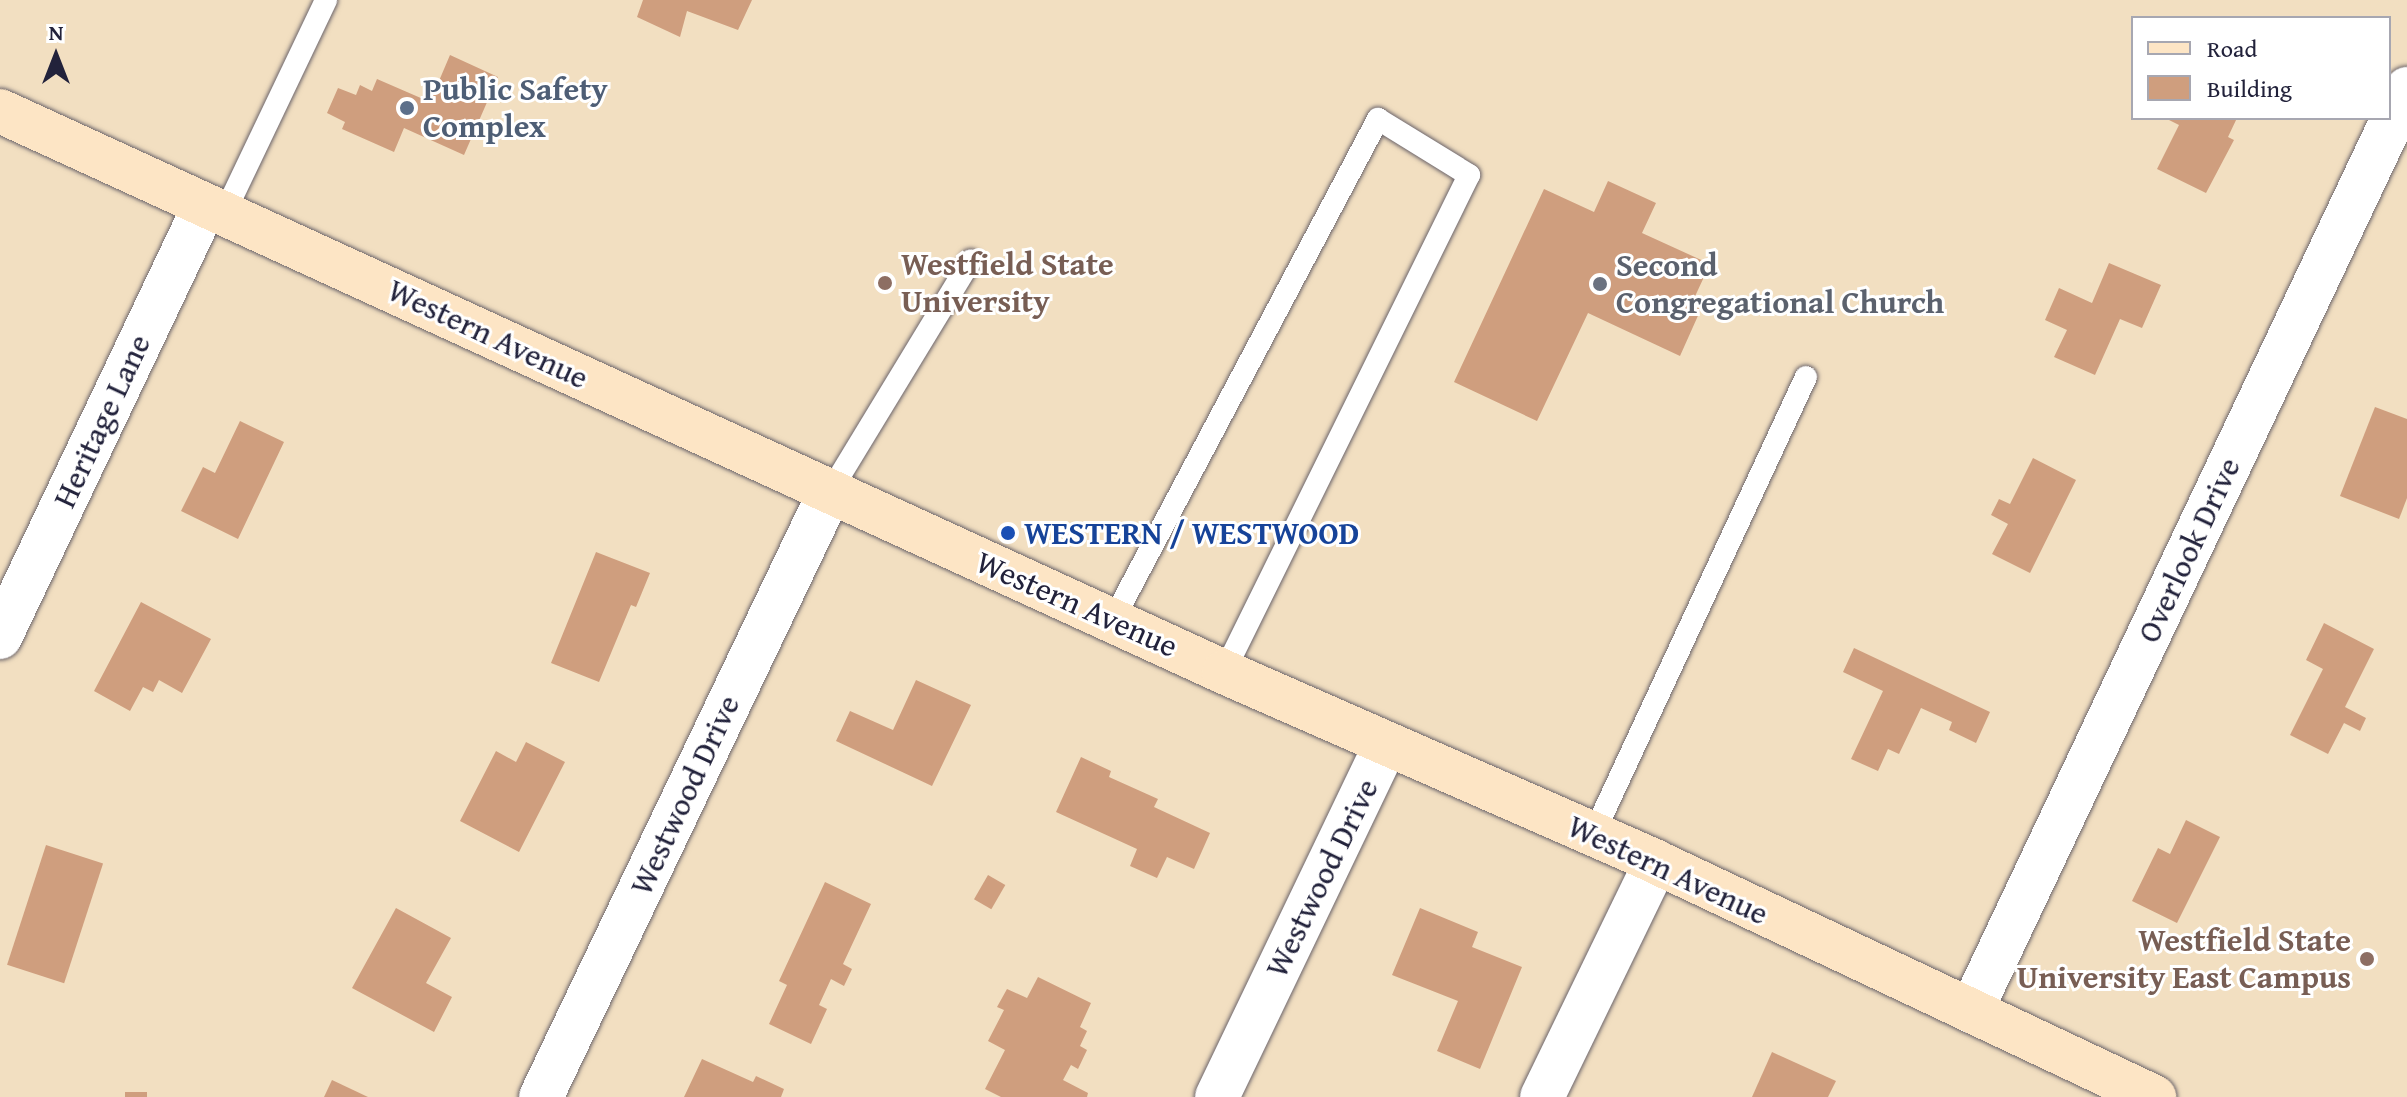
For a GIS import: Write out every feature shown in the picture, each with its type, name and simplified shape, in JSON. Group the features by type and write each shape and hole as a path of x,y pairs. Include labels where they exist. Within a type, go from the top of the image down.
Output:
{"main road":[{"name":"Western Avenue","path":"0,111 1224,672 1656,862 2154,1097"}],"street":[{"name":"Overlook Drive","path":"1971,1011 2407,89"},
{"name":"Heritage Lane","path":"0,637 214,209"},
{"name":"Westwood Drive","path":"541,1097 830,492"},
{"name":"Westwood Drive","path":"1217,1097 1386,745"},
{"path":"1542,1097 1656,862"}],"lane":[{"path":"214,209 326,0"},
{"path":"1113,620 1378,119 1469,175 1224,672"},
{"path":"830,492 971,260"},
{"path":"1593,835 1806,377"}],"building":[{"path":"643,0 752,0 738,30 687,11 680,37 637,17"},
{"name":"Public Safety Complex","path":"450,55 498,77 464,155 404,128 394,152 342,129 345,122 327,113 338,88 356,95 360,85 372,91 377,79 430,102"},
{"path":"2169,120 2236,120 2228,137 2234,140 2206,193 2157,169 2179,125"},
{"name":"Second Congregational Church","path":"1608,181 1656,203 1642,233 1710,264 1691,305 1701,309 1680,356 1588,313 1537,421 1454,382 1544,189 1594,212"},
{"path":"2109,263 2161,285 2142,328 2120,319 2095,375 2054,357 2067,330 2045,320 2059,288 2092,303"},
{"path":"2375,407 2407,419 2407,498 2399,519 2340,496"},
{"path":"240,421 284,442 238,539 181,511 203,467 215,473"},
{"path":"2033,458 2076,480 2030,573 1992,554 2008,524 1991,515 1999,499 2010,504"},
{"path":"596,552 650,573 636,607 631,605 599,682 551,663"},
{"path":"141,602 211,639 182,693 159,680 153,692 143,687 130,711 94,691"},
{"path":"2324,623 2374,649 2345,707 2366,718 2360,731 2344,723 2328,754 2290,735 2323,669 2306,660"},
{"path":"1854,648 1990,712 1976,743 1949,730 1952,722 1921,708 1899,754 1888,749 1878,771 1851,759 1883,691 1843,672"},
{"path":"916,680 971,705 932,786 836,741 850,711 893,730"},
{"path":"526,742 565,762 519,852 460,821 496,751 516,762"},
{"path":"1081,757 1111,771 1109,777 1158,799 1154,807 1210,833 1194,869 1167,857 1157,878 1130,866 1137,849 1056,812"},
{"path":"2186,820 2220,837 2177,923 2132,901 2158,848 2170,854"},
{"path":"46,845 103,864 64,983 7,965"},
{"path":"988,875 1005,885 991,909 974,899"},
{"path":"825,882 871,904 843,964 852,969 844,986 831,979 819,1005 827,1009 811,1044 769,1024 787,985 779,981"},
{"path":"396,908 451,938 426,983 452,997 434,1032 352,988"},
{"path":"1420,908 1478,932 1472,947 1522,967 1480,1069 1437,1051 1458,1001 1392,975"},
{"path":"1038,977 1091,1003 1080,1027 1087,1031 1080,1046 1087,1050 1078,1069 1071,1065 1063,1080 1088,1093 1087,1097 1001,1097 985,1089 1005,1050 988,1041 1004,1010 997,1007 1007,989 1027,998"},
{"path":"1772,1052 1836,1081 1828,1097 1752,1097"},
{"path":"702,1059 753,1082 756,1076 784,1089 781,1097 684,1097"},
{"path":"332,1080 368,1097 324,1097"},
{"path":"125,1092 147,1092 147,1097 125,1097"}],"place":[{"name":"Public Safety Complex","path":"407,108"},
{"name":"Westfield State University","path":"885,283"},
{"name":"Second Congregational Church","path":"1600,284"},
{"name":"WESTERN / WESTWOOD","path":"1008,533"},
{"name":"Westfield State University East Campus","path":"2367,959"}]}
